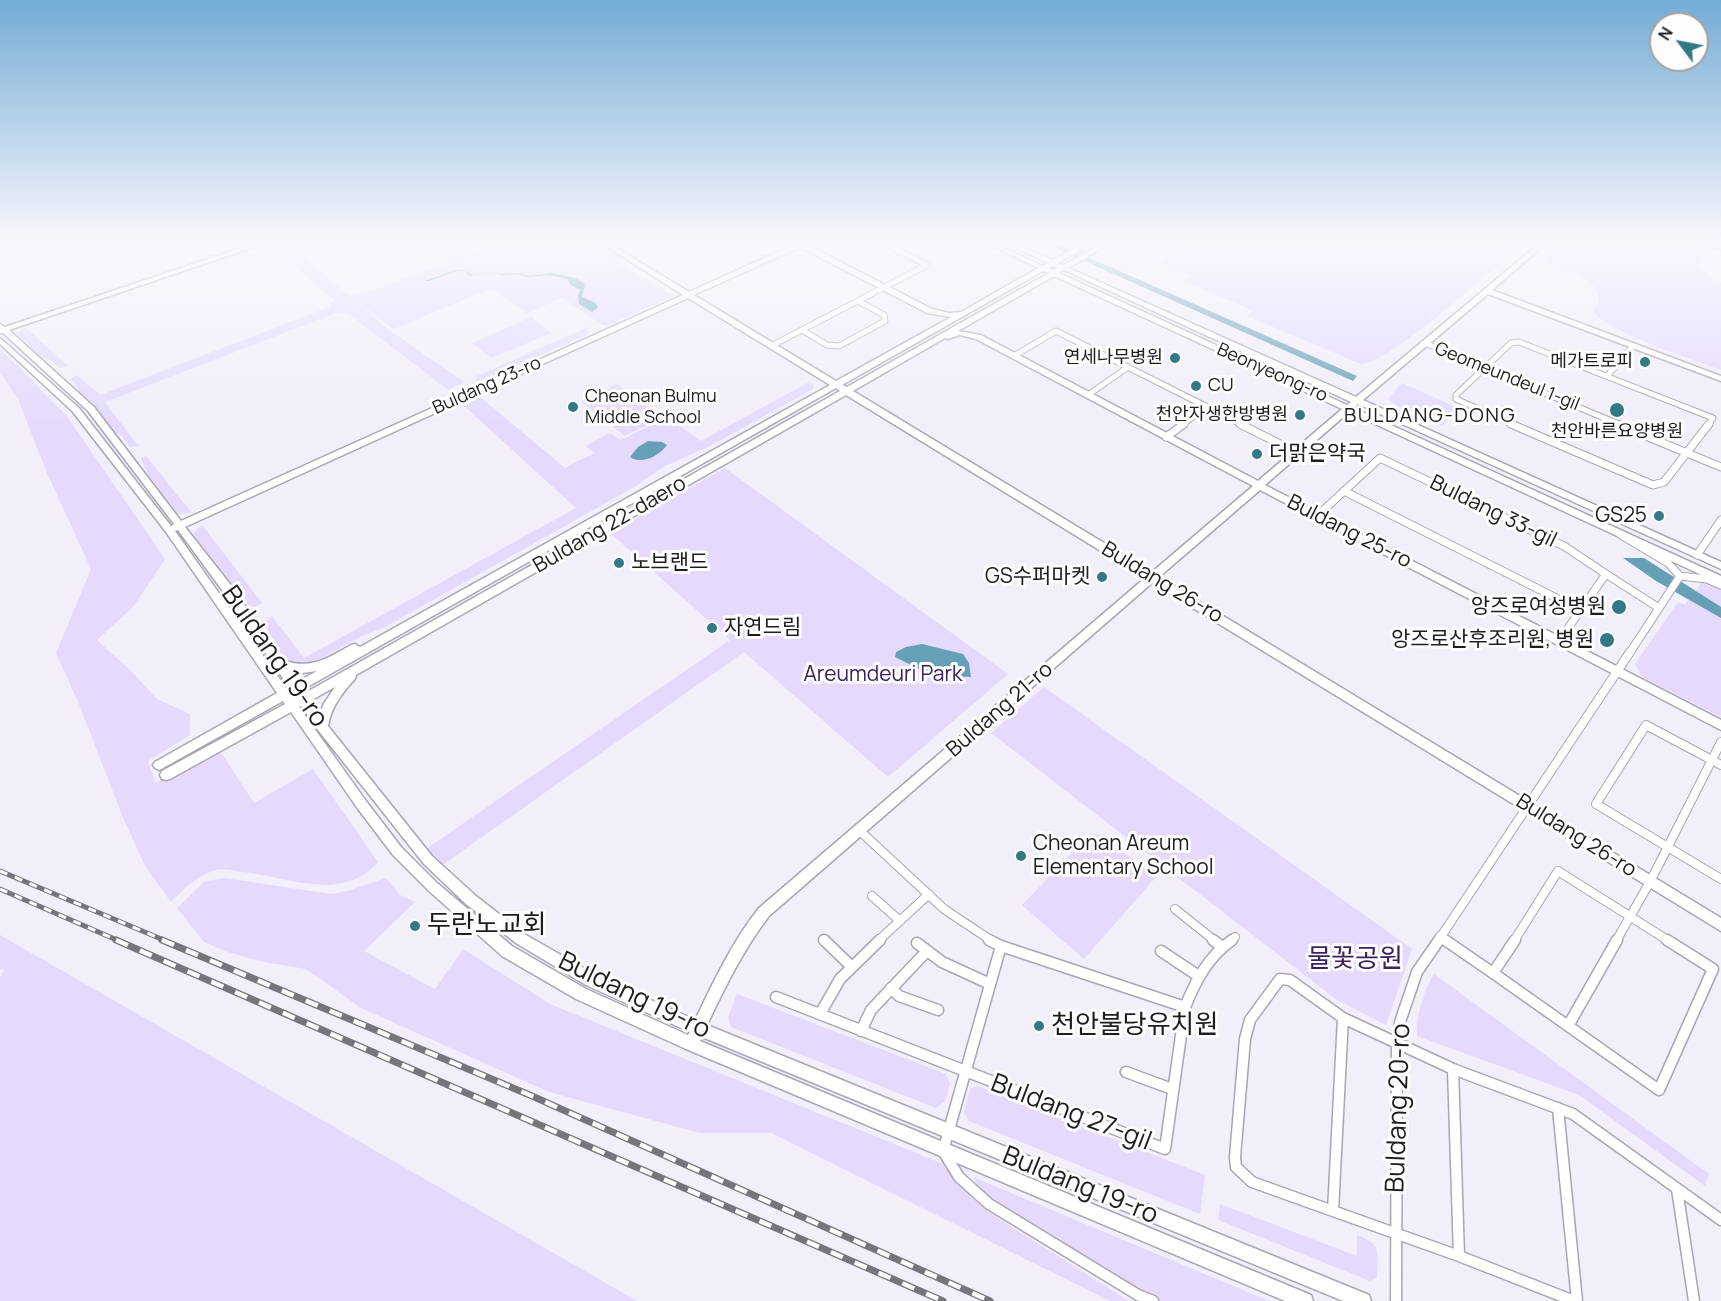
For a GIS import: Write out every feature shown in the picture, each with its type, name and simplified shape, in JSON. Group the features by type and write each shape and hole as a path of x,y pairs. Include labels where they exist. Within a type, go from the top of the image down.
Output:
{"street":[{"path":"1,329 81,303"},
{"name":"Buldang 23-ro","path":"170,530 671,303"},
{"name":"Buldang 26-ro","path":"701,303 1721,925"},
{"path":"771,345 855,303"},
{"path":"802,330 827,345 839,346 885,321 884,315 861,303"},
{"path":"913,303 930,311 949,315 971,309"},
{"name":"Buldang 22-daero","path":"982,303 921,337 840,388 305,699 163,770 285,695 840,388 932,342 1001,303"},
{"name":"Beonyeong-ro","path":"1121,303 1721,566"},
{"name":"Beonyeong-ro","path":"1143,303 1721,580"},
{"name":"Buldang 21-ro","path":"691,1044 746,934 764,912 1353,404 1474,303"},
{"path":"1519,303 1721,379"},
{"path":"921,337 936,323 936,318 930,311"},
{"path":"978,337 971,331 970,326 981,314"},
{"name":"Buldang 19-ro","path":"1,329 91,409 180,525 298,688 322,727 410,841 471,900 521,939 591,980 699,1029 948,1133 1363,1301"},
{"path":"1014,356 1056,331 1298,453"},
{"path":"932,342 940,342 959,333 978,337"},
{"name":"Buldang 25-ro","path":"978,337 1721,725"},
{"name":"Buldang 19-ro","path":"0,340 76,410 170,530 292,706 397,851 427,882 507,951 581,994 691,1044 1305,1301"},
{"path":"1514,342 1606,376 1713,418 1664,482 1644,483 1456,399 1456,396 1485,367 1514,342"},
{"name":"Geomeundeul 1-gil","path":"1425,343 1721,467"},
{"path":"1606,376 1632,346"},
{"path":"1088,395 1128,367"},
{"path":"1166,437 1206,407"},
{"name":"Buldang 33-gil","path":"1317,516 1380,458 1564,546 1606,574"},
{"path":"1344,491 1580,610"},
{"path":"1697,555 1721,520"},
{"path":"1616,531 1631,543 1670,563 1680,576 1700,578 1721,585"},
{"path":"1559,641 1606,574 1659,608"},
{"name":"Buldang 20-ro","path":"1396,1301 1397,1044 1400,1022 1417,972 1529,807 1680,576"},
{"path":"264,666 273,665 277,661 294,670 308,670 364,644 395,634"},
{"path":"322,727 324,714 336,692 361,667"},
{"path":"1721,765 1646,725 1596,804 1721,879"},
{"path":"1568,1026 1650,882 1721,742"},
{"path":"859,830 929,894 979,935 1001,946 1185,1007"},
{"path":"397,851 407,850 410,841"},
{"path":"1440,936 1493,974 1659,1090 1713,969 1558,871 1493,974"},
{"path":"820,1014 829,996 851,966 929,894"},
{"path":"872,896 900,921"},
{"path":"1175,909 1221,946"},
{"name":"Buldang 27-gil","path":"776,997 1165,1149 1185,1007 1197,975 1221,946 1229,943 1235,937"},
{"path":"824,940 851,966"},
{"path":"917,943 942,962 990,984"},
{"name":"Buldang 27-gil","path":"943,1151 1001,946"},
{"path":"861,1030 872,1010 927,951"},
{"path":"1161,951 1197,975"},
{"path":"1557,1108 1575,1301 1459,1256 1252,1182 1236,1167 1245,1039 1250,1020 1280,980 1290,980 1343,1018 1397,1044 1453,1069 1557,1108 1573,1114 1721,1220"},
{"path":"891,988 899,996 938,1010"},
{"path":"1333,1211 1343,1018"},
{"path":"1453,1069 1459,1256"},
{"path":"1126,1072 1172,1089"},
{"path":"943,1151 959,1177 989,1204 1138,1295 1153,1301"},
{"path":"1677,1189 1694,1301"}],"green space":[{"path":"332,303 358,303 388,329 464,382 448,390 349,314 336,313 105,402 138,446 130,447 120,434 112,433 78,392 78,386 71,379 77,375 100,395 329,307"},
{"path":"358,303 457,303 394,329"},
{"path":"513,303 551,303 527,313"},
{"path":"569,303 659,303 608,325 602,325"},
{"path":"1234,303 1453,303 1395,348 1361,364 1247,316 1253,311"},
{"path":"1598,303 1721,303 1721,370 1613,327 1593,310"},
{"path":"531,317 551,333 491,358 472,343"},
{"path":"25,327 68,366 60,368 40,356 17,334"},
{"path":"588,327 590,331 588,334 481,381 476,381 477,376"},
{"path":"0,348 66,415 165,559 133,607 97,640 157,699 190,714 190,735 148,761 156,783 220,751 254,803 313,769 378,862 364,874 348,882 314,884 219,869 197,879 171,902 145,866 56,653 91,569 47,473 18,399 0,373"},
{"path":"809,382 814,385 813,389 712,445 663,467 636,486 385,627 360,637 310,664 286,662 263,623 272,616 304,658 576,508 464,406 480,397 565,468 594,453 586,446 610,433 621,440 667,417 701,441"},
{"path":"1402,383 1460,409 1442,426 1388,399"},
{"path":"617,384 663,417 625,436 581,402"},
{"path":"146,456 191,512 176,515 148,475 141,459"},
{"name":"Areumdeuri Park","path":"725,468 1008,674 888,777 744,652 441,866 426,849 730,640 610,533"},
{"path":"202,525 262,603 254,607 248,606 224,582 191,535"},
{"path":"1702,582 1721,588 1721,717 1642,677 1635,664 1678,602 1685,605"},
{"name":"물꽃공원","path":"1044,687 1412,949 1386,1025 1337,1000 991,733"},
{"path":"1089,835 1101,835 1156,877 1084,959 1022,905"},
{"path":"224,878 331,894 386,878 400,895 415,902 364,951 435,989 463,949 550,1004 941,1163 972,1198 988,1212 1129,1301 1110,1301 771,1133 700,1133 549,1092 361,1008 306,969 263,962 204,942 177,908 204,882"},
{"path":"0,935 637,1301 0,1301 0,977 4,970 0,969"},
{"path":"1434,974 1709,1174 1705,1186 1579,1095 1417,1036 1421,1004"},
{"path":"737,994 946,1074 950,1084 945,1101 936,1108 731,1027 728,1017"},
{"path":"977,1086 1205,1175 1200,1214 969,1121 964,1113 970,1089"},
{"path":"973,1177 1269,1301 1159,1301 991,1200 980,1189"},
{"path":"1220,1204 1357,1256 1357,1235 1366,1239 1377,1251 1377,1278 1370,1281 1218,1220"}],"water":[{"path":"595,303 598,307 592,312 579,304"},
{"path":"1178,303 1191,303 1357,376 1353,381"},
{"path":"648,441 662,442 667,445 660,453 645,460 630,457 638,447"},
{"path":"1623,558 1644,558 1721,607 1721,618 1656,581"},
{"path":"922,644 963,654 969,663 971,677 948,676 939,679 895,657 896,652 906,647"}],"railway":[{"path":"0,871 166,941"},
{"path":"0,889 119,941"},
{"path":"116,940 943,1301"},
{"path":"162,940 532,1096 990,1301"}],"place":[{"name":"연세나무병원","path":"1175,358"},
{"name":"메가트로피","path":"1645,362"},
{"name":"CU","path":"1196,386"},
{"name":"Cheonan Bulmu Middle School","path":"573,407"},
{"name":"천안바른요양병원","path":"1617,410"},
{"name":"천안자생한방병원","path":"1300,415"},
{"name":"더맑은약국","path":"1257,454"},
{"name":"GS25","path":"1659,516"},
{"name":"노브랜드","path":"619,563"},
{"name":"GS수퍼마켓","path":"1102,577"},
{"name":"앙즈로여성병원","path":"1619,607"},
{"name":"자연드림","path":"712,628"},
{"name":"앙즈로산후조리원, 병원","path":"1607,640"},
{"name":"Cheonan Areum Elementary School","path":"1021,856"},
{"name":"두란노교회","path":"415,926"},
{"name":"천안불당유치원","path":"1039,1026"}],"district":[{"name":"BULDANG-DONG","path":"1430,416"}]}
